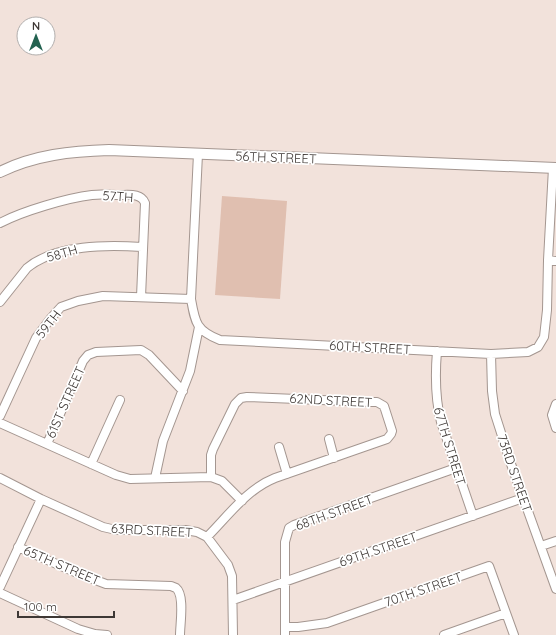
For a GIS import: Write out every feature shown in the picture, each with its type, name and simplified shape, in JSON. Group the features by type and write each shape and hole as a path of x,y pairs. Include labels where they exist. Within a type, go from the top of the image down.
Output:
{"street":[{"name":"56TH STREET","path":"0,172 51,155 73,151 109,150 554,168"},
{"path":"155,478 163,441 193,360 199,328 194,316 191,299 198,154"},
{"path":"0,165 15,166"},
{"name":"60TH STREET","path":"199,328 208,336 220,340 491,354 528,352 538,347 543,341 545,333 552,260 554,168"},
{"name":"57TH","path":"0,223 38,208 87,196 100,194 136,196 143,200 144,203 141,297"},
{"name":"58TH","path":"0,302 32,264 51,255 90,246 103,245 142,247"},
{"name":"59TH","path":"0,416 36,338 58,309 66,305 97,296 191,299"},
{"path":"547,310 556,310"},
{"name":"61ST STREET","path":"47,444 83,361 92,353 141,350 149,355 183,390"},
{"name":"67TH STREET","path":"437,351 437,407 473,516"},
{"name":"73RD STREET","path":"491,354 492,391 495,414 523,498 556,588"},
{"name":"62ND STREET","path":"207,537 261,484 387,439 392,431 383,404 377,402 244,397 238,400 235,404 213,449 211,455 211,477"},
{"path":"91,464 120,400"},
{"path":"556,404 552,414 556,428"},
{"path":"0,423 124,478 211,477 222,481 242,501"},
{"path":"329,439 334,458"},
{"path":"279,447 287,474"},
{"name":"68TH STREET","path":"285,631 285,542 289,528 456,468"},
{"name":"63RD STREET","path":"0,478 41,499 109,529 185,530 197,532 207,537 228,565 232,576 233,635"},
{"name":"69TH STREET","path":"233,600 523,498"},
{"path":"0,587 41,499"},
{"path":"541,546 556,541"},
{"name":"65TH STREET","path":"18,546 77,574 106,584 176,588 180,594 181,600 180,635"},
{"name":"70TH STREET","path":"285,631 327,623 489,566 514,635"},
{"path":"0,593 78,629 95,634 107,635"},
{"path":"444,635 506,613"}],"shaded area":[{"path":"222,196 287,201 280,299 215,295"}]}
